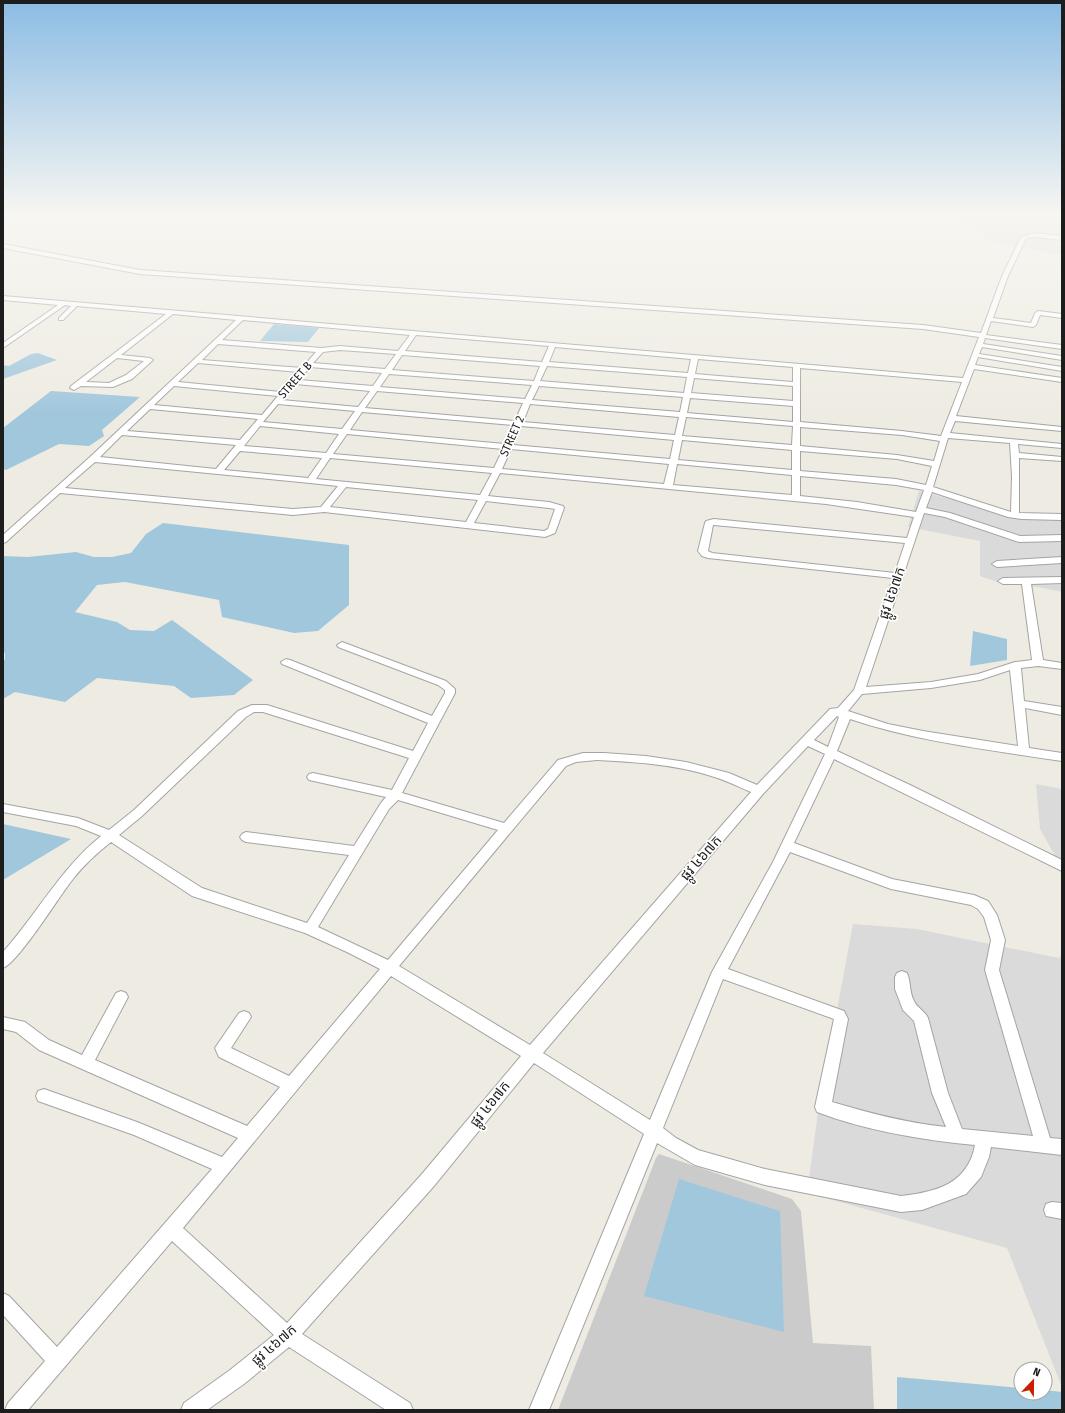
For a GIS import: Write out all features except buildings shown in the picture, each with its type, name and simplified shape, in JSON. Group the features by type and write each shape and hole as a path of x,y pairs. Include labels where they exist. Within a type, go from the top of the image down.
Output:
{"street":[{"path":"267,281 923,327 1062,347"},
{"name":"ផ្លូវ ៤៦៧ក","path":"190,1410 237,1377 288,1336 428,1180 531,1055 759,791 834,712 842,712 859,691 929,488 944,437 967,380 982,335 1003,281"},
{"path":"3,298 75,306 695,356 967,380"},
{"path":"3,346 63,304"},
{"path":"61,319 75,306"},
{"path":"116,356 150,360 129,377 110,385 77,386 171,313"},
{"path":"988,319 1033,325 1038,313 1062,316"},
{"path":"3,540 121,433 195,361 241,319"},
{"path":"310,481 414,333"},
{"path":"216,342 321,350"},
{"name":"STREET 2","path":"469,525 497,471 553,345"},
{"path":"979,345 1062,358"},
{"name":"STREET B","path":"220,471 282,394 321,350 340,348 797,384"},
{"path":"976,355 1062,368"},
{"path":"668,487 695,356"},
{"path":"195,361 306,368 387,371 797,404"},
{"path":"796,499 797,365"},
{"path":"971,366 1062,380"},
{"path":"294,382 1062,446"},
{"path":"171,384 282,394"},
{"path":"276,402 897,457 937,464"},
{"path":"148,407 264,417"},
{"path":"952,418 1062,429"},
{"path":"258,424 896,482 929,488 972,503 1015,515 1062,517"},
{"path":"121,433 327,456 796,499 947,515 1019,539 1062,538"},
{"path":"1014,442 1016,477 1015,515"},
{"path":"1015,455 1062,459"},
{"path":"58,490 293,512 324,509 546,534 552,531 560,508 549,505 483,498 93,459"},
{"path":"324,509 344,484"},
{"path":"898,576 710,556 705,554 703,551 708,523 714,522 910,541"},
{"path":"997,564 1062,560"},
{"path":"1003,581 1062,580"},
{"path":"1026,581 1038,662"},
{"path":"310,929 385,806 395,795 450,693 450,689 447,686 390,662 342,645"},
{"path":"286,662 435,722"},
{"path":"859,691 931,685 973,678 1015,665 1038,662 1062,666"},
{"path":"1015,665 1024,751"},
{"path":"1020,704 1062,711"},
{"path":"3,962 16,947 69,875 91,851 138,813 242,714 252,709 263,708 417,756"},
{"path":"842,712 886,727 924,735 1062,757"},
{"path":"539,1410 719,972 786,845 831,753 845,716 842,712"},
{"path":"806,741 906,788 1062,866"},
{"path":"15,1410 225,1166 291,1085 562,763 573,758 602,757 655,760 689,766 724,776 759,791"},
{"path":"313,777 395,795 506,828"},
{"path":"3,808 78,822 110,835 197,892 310,929 390,968 654,1131 670,1143 702,1159 765,1177 901,1204 922,1202 960,1188 975,1171 981,1157 984,1140"},
{"path":"246,837 358,850"},
{"path":"786,845 891,884 974,900 983,905 990,915 998,940 992,970 1044,1146"},
{"path":"719,972 839,1015 841,1019 823,1107 869,1120 929,1133 984,1140 1062,1147"},
{"path":"902,977 902,989 908,1006 921,1018 940,1093 956,1136"},
{"path":"86,1062 121,997"},
{"path":"244,1017 223,1048 224,1052 291,1085"},
{"path":"3,1023 20,1027 44,1045 86,1062 175,1103 250,1135"},
{"path":"44,1096 137,1129 225,1166"},
{"path":"171,1228 288,1336 403,1410"},
{"path":"3,1302 58,1361"}],"shaded area":[{"path":"919,491 1019,516 1062,514 1062,592 1038,587 1000,583 980,576 980,541 908,527"},
{"path":"1036,784 1062,789 1062,868 1040,829"},
{"path":"853,924 917,929 1059,958 1062,954 1062,1385 1007,1248 807,1193 818,1112"},
{"path":"659,1154 792,1199 801,1211 813,1343 871,1346 874,1410 558,1410 656,1158"}],"water":[{"path":"274,324 319,328 308,342 260,341"},
{"path":"38,353 57,360 3,379 3,365 9,366 31,354"},
{"path":"51,391 140,397 102,430 104,436 89,446 59,444 6,470 3,469 3,428"},
{"path":"163,523 349,545 349,605 318,631 294,633 222,617 219,600 125,582 97,585 75,612 117,622 130,630 154,631 172,620 253,680 234,695 191,698 174,686 97,678 65,702 15,692 3,699 3,662 5,659 5,653 3,652 3,556 28,557 76,552 94,557 112,557 131,553 146,534"},
{"path":"973,631 1007,639 1007,660 970,666"},
{"path":"3,824 71,839 3,880"},
{"path":"679,1179 780,1211 784,1332 644,1296"},
{"path":"897,1377 1013,1387 1013,1401 1053,1401 1053,1391 1062,1392 1062,1410 897,1410"}]}
